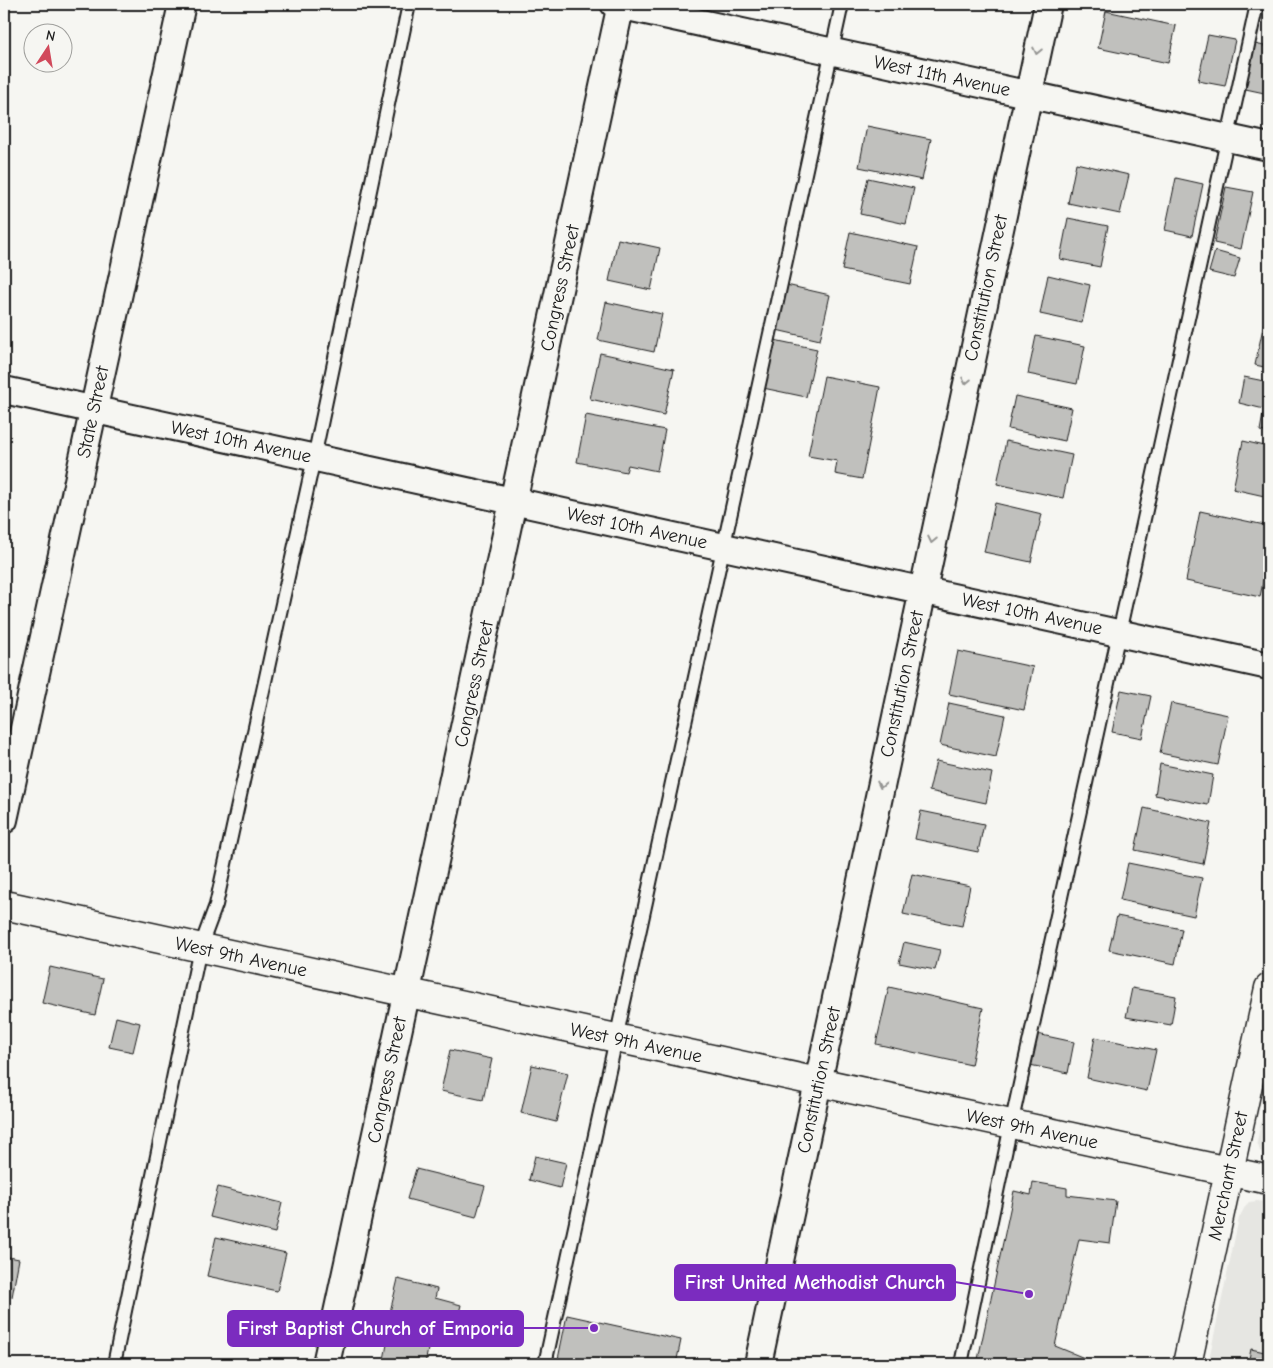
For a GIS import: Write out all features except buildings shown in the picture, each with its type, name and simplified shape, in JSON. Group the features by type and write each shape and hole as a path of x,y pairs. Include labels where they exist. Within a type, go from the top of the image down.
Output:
{"street":[{"name":"State Street","path":"4,820 182,4"},
{"name":"West 11th Avenue","path":"619,4 1269,147"},
{"name":"Congress Street","path":"326,1364 619,4"},
{"name":"Constitution Street","path":"758,1364 1048,4"},
{"name":"West 10th Avenue","path":"4,390 1269,666"},
{"name":"West 9th Avenue","path":"4,905 1269,1180"},
{"name":"Merchant Street","path":"1187,1364 1269,988"}],"lane":[{"path":"114,1364 200,948 216,904 314,458 409,4"},
{"path":"545,1364 842,4"},
{"path":"961,1364 1011,1125 1257,4"}],"shaded area":[{"path":"1269,1082 1269,1157 1260,1151 1257,1142"},
{"path":"1249,1202 1269,1203 1269,1364 1208,1364 1239,1218"},
{"path":"773,1356 813,1364 771,1364"}],"place":[{"name":"First United Methodist Church","path":"1029,1294"},
{"name":"First Baptist Church of Emporia","path":"594,1328"}]}
